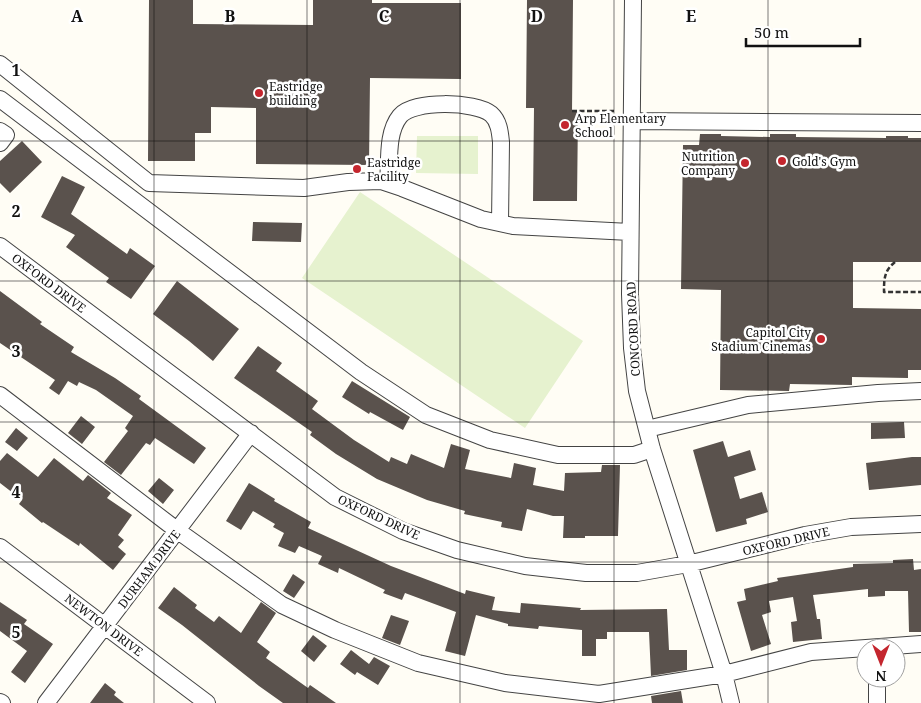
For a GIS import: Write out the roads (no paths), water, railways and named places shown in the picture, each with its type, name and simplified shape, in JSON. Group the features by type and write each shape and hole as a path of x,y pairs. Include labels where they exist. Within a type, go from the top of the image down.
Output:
{"street":[{"name":"CONCORD ROAD","path":"633,0 630,232 632,348 637,391 652,450 724,674 731,703"},
{"path":"0,64 150,183 304,188 348,182 381,181 481,219 513,226 630,232"},
{"path":"0,99 360,372 426,415 490,440 558,454 634,454 652,450"},
{"path":"388,183 394,126 404,112 419,106 433,105 466,106 480,109 490,114 500,130 500,223"},
{"path":"632,121 921,123"},
{"path":"0,131 6,135 0,143"},
{"name":"OXFORD DRIVE","path":"0,246 336,497 403,531 457,550 525,566 586,573 637,573 688,564 805,535 852,527 921,524"},
{"path":"646,430 748,405 921,391"},
{"path":"0,395 178,531 282,605 336,630 418,663 505,683 599,698 724,674 811,652 856,649"},
{"name":"DURHAM DRIVE","path":"46,703 106,627 251,433"},
{"name":"NEWTON DRIVE","path":"0,547 207,703"},
{"path":"906,645 921,644"},
{"path":"877,688 877,703"}],"place":[{"name":"Eastridge building","path":"259,93"},
{"name":"Arp Elementary School","path":"565,125"},
{"name":"Gold's Gym","path":"782,161"},
{"name":"Nutrition Company","path":"745,163"},
{"name":"Eastridge Facility","path":"357,169"},
{"name":"Capitol City Stadium Cinemas","path":"821,339"}]}
